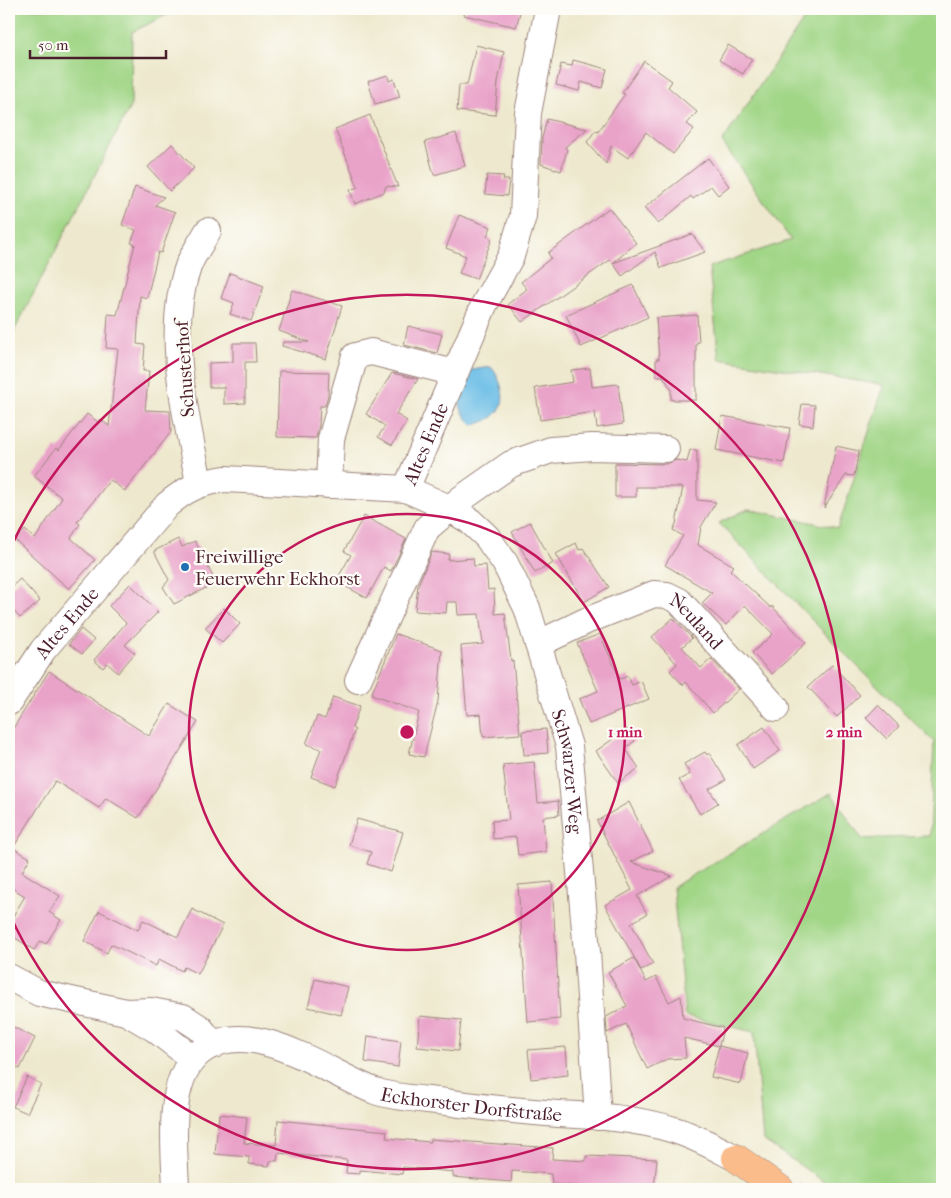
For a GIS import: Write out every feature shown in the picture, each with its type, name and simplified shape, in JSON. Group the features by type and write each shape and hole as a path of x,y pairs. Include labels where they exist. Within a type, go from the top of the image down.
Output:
{"main road":[{"path":"736,1158 780,1189"}],"street":[{"name":"Altes Ende","path":"9,702 42,650 123,554 167,505 181,493 199,483 225,479 406,489 484,305 511,256 523,216 528,114 548,9"},
{"name":"Schusterhof","path":"199,483 182,393 178,329 184,281 190,263 208,231"},
{"path":"329,485 330,439 355,356 371,352 456,373"},
{"path":"358,680 427,528 449,508 510,464 551,450 592,446 666,448"},
{"name":"Schwarzer Weg","path":"406,489 449,508 487,537 505,563 527,608 569,746 587,952 598,1116"},
{"name":"Neuland","path":"538,644 642,598 654,594 667,595 679,601 776,708"},
{"path":"9,977 40,993 126,1012 155,1029 204,1052 185,1070 178,1089 175,1109 176,1189"},
{"name":"Eckhorster Dorfstraße","path":"204,1052 229,1039 246,1038 263,1042 318,1064 376,1092 490,1109 598,1116 643,1122 675,1130 736,1158"}],"green space":[{"path":"9,9 179,9 132,32 131,105 9,341"},
{"path":"811,9 942,9 942,1189 835,1189 763,1140 754,1032 685,1016 673,887 831,793 862,839 930,836 934,742 839,648 719,523 748,509 838,528 884,385 719,359 709,267 791,240 722,142"}],"water":[{"path":"491,367 502,389 501,408 486,421 473,425 462,412 460,405 463,384 471,370"}],"building":[{"path":"465,9 521,9 516,27 464,15"},
{"path":"476,45 504,52 498,82 495,115 457,111 459,85 467,85"},
{"path":"728,45 752,59 743,74 719,60"},
{"path":"573,60 607,69 602,88 581,82 579,91 556,85 561,64 572,66"},
{"path":"644,61 672,81 668,87 697,112 687,124 694,129 673,154 646,132 628,158 611,146 606,164 587,142 595,131 598,132 625,94 622,93"},
{"path":"388,75 389,81 394,79 400,97 375,104 368,81"},
{"path":"370,115 398,187 386,186 384,192 355,204 350,190 358,187 335,129"},
{"path":"547,119 587,129 565,147 567,150 561,171 541,164 542,138"},
{"path":"456,133 465,166 434,175 425,142"},
{"path":"172,144 194,168 170,191 148,167"},
{"path":"708,158 729,186 718,195 711,186 693,199 691,196 658,224 644,208"},
{"path":"487,175 504,176 503,180 509,180 507,196 485,194"},
{"path":"135,187 164,197 155,205 175,212 161,253 158,252 147,298 140,296 137,344 145,345 143,371 149,371 145,410 170,411 171,432 125,491 110,480 77,522 80,524 71,538 95,560 69,589 15,540 25,530 35,539 62,498 34,476 56,448 59,450 87,414 98,422 100,419 109,426 118,349 106,348 108,314 117,315 135,244 131,243 136,230 122,225"},
{"path":"609,208 636,243 613,263 610,260 522,322 508,304 527,289 521,282 551,258 548,253"},
{"path":"459,215 491,227 487,236 492,239 476,279 459,273 466,256 446,248"},
{"path":"692,234 705,252 661,268 655,252 622,276 613,263"},
{"path":"230,273 264,286 251,321 230,314 234,303 221,298"},
{"path":"633,285 648,317 581,347 566,315"},
{"path":"292,290 342,306 326,359 282,346 283,342 309,342 279,331"},
{"path":"697,315 699,342 696,343 696,400 671,400 671,389 663,376 656,376 656,359 659,359 656,318"},
{"path":"408,326 442,334 437,353 404,345"},
{"path":"233,343 255,343 256,362 245,362 245,403 224,404 224,387 209,387 209,363 233,362"},
{"path":"590,368 592,387 618,384 623,424 597,428 595,412 540,420 535,388 573,382 571,370"},
{"path":"279,371 329,372 328,395 325,406 320,406 316,438 277,437"},
{"path":"392,373 418,379 396,414 407,421 392,445 378,437 385,426 366,414"},
{"path":"802,404 815,405 813,426 799,424"},
{"path":"722,416 790,428 784,463 716,450"},
{"path":"836,446 859,451 854,476 846,475 824,508"},
{"path":"690,450 697,450 697,500 716,502 701,527 698,545 734,566 730,570 771,608 772,606 806,643 772,674 752,653 773,634 745,605 726,625 702,603 712,593 665,565 683,536 673,530 676,524 683,487 636,487 636,497 615,497 615,463 666,464 676,460 687,462"},
{"path":"364,516 406,539 391,571 384,567 367,598 336,581 351,555 344,551"},
{"path":"530,522 553,563 535,573 512,532"},
{"name":"Freiwillige Feuerwehr Eckhorst","path":"178,539 182,547 195,541 216,583 174,604 163,587 169,580 154,551"},
{"path":"576,543 579,550 583,548 609,587 584,602 556,554"},
{"path":"432,552 449,554 448,560 473,558 474,566 486,565 488,590 494,589 495,614 505,613 511,661 513,661 520,734 483,737 481,714 467,715 461,646 483,644 479,614 458,615 457,602 447,602 446,613 415,611 418,585"},
{"path":"20,579 40,601 20,618 9,606 9,589"},
{"path":"130,584 158,612 125,645 135,653 118,673 107,663 103,668 94,660 126,623 109,606"},
{"path":"224,608 240,624 222,643 205,628"},
{"path":"673,618 692,638 682,647 701,668 711,659 739,689 713,713 686,682 683,685 670,671 677,664 652,637"},
{"path":"81,629 94,640 82,654 69,644"},
{"path":"396,634 442,650 438,701 424,757 409,754 419,712 371,695"},
{"path":"600,634 620,679 628,676 632,685 641,681 649,699 589,724 579,699 598,691 577,643"},
{"path":"832,665 860,695 837,717 808,687"},
{"path":"49,671 149,736 169,704 198,722 138,818 106,798 99,808 55,781 13,848 30,858 22,872 60,896 49,912 61,920 46,944 40,941 34,950 9,934 9,923 25,896 12,888 9,893 9,811 15,801 9,797 9,735"},
{"path":"333,697 360,706 352,728 355,730 335,786 311,777 321,749 306,744 317,716 325,719"},
{"path":"878,705 899,726 887,739 866,718"},
{"path":"764,727 780,751 753,769 738,745"},
{"path":"546,729 548,753 524,755 522,731"},
{"path":"627,729 635,741 625,748 639,768 618,783 596,751"},
{"path":"705,752 707,755 709,753 726,780 709,789 718,803 700,814 679,780 690,774 684,764"},
{"path":"534,762 538,803 558,801 559,815 543,817 546,852 518,855 516,837 493,839 492,821 509,820 503,765"},
{"path":"629,802 653,851 631,862 672,876 637,896 647,914 631,923 653,964 641,970 605,905 632,890 597,821"},
{"path":"357,819 403,832 391,872 367,864 371,852 349,845"},
{"path":"552,882 560,1019 528,1022 518,885"},
{"path":"192,909 223,925 198,974 184,967 182,971 159,959 156,966 111,944 107,953 84,941 99,911 138,930 143,920 178,937"},
{"path":"634,958 646,982 656,977 669,1002 681,996 683,1018 723,1028 719,1046 684,1038 686,1058 667,1059 647,1069 626,1024 607,1033 606,1017 627,1006 608,972"},
{"path":"315,979 348,987 341,1015 308,1007"},
{"path":"420,1016 461,1020 458,1051 417,1047"},
{"path":"9,1025 35,1038 20,1069 9,1064"},
{"path":"368,1036 401,1041 398,1067 365,1062"},
{"path":"719,1046 748,1053 741,1084 711,1077"},
{"path":"566,1047 568,1075 531,1079 528,1050"},
{"path":"27,1077 41,1084 27,1113 13,1107"},
{"path":"219,1114 247,1117 244,1143 276,1145 278,1120 387,1131 386,1138 430,1142 430,1139 553,1148 552,1159 586,1161 586,1156 657,1159 654,1189 613,1189 552,1184 551,1174 512,1171 511,1182 453,1177 453,1172 403,1167 402,1174 360,1170 360,1174 346,1173 347,1160 278,1153 277,1161 270,1161 269,1166 249,1164 249,1157 215,1154"}],"place":[{"name":"Freiwillige Feuerwehr Eckhorst","path":"185,567"}]}
